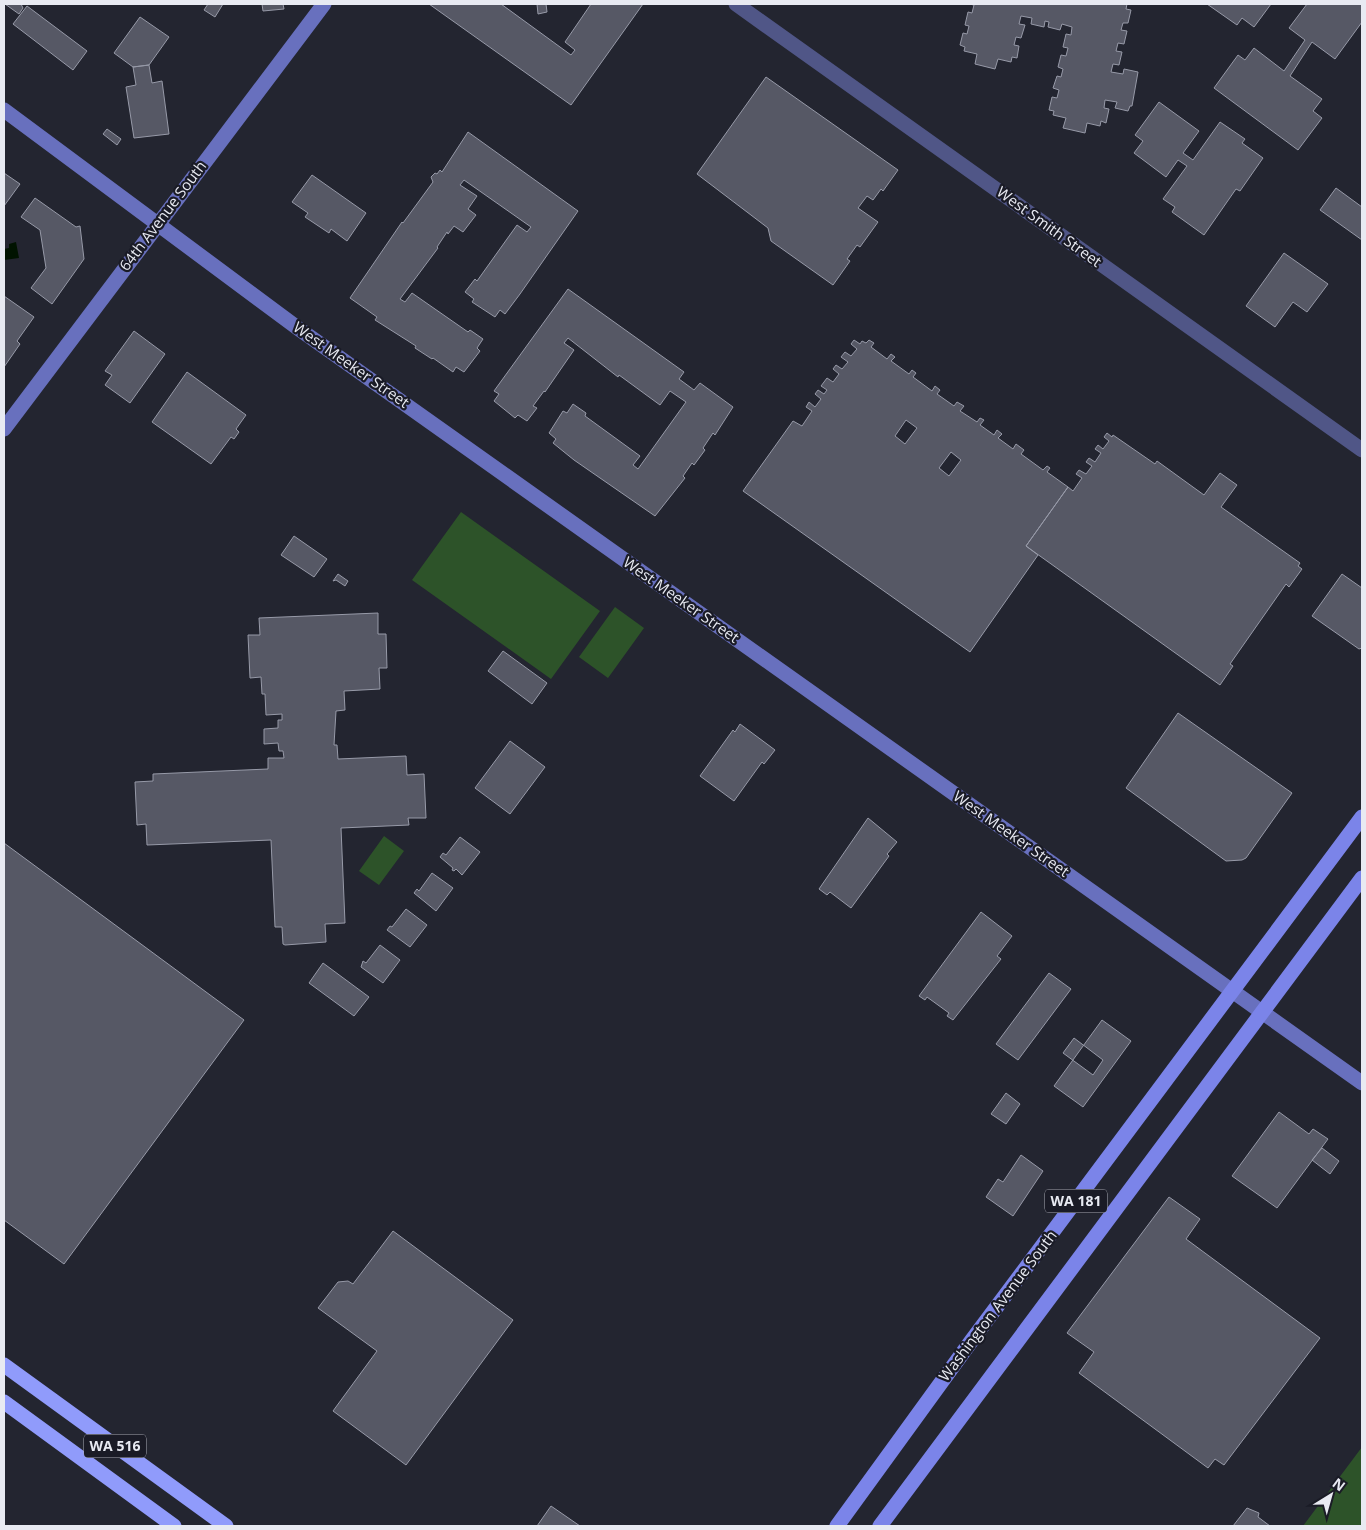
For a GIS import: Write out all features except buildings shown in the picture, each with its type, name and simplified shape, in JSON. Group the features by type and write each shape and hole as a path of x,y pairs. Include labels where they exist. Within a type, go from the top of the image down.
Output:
{"highway":[{"name":"WA 516","path":"4,1366 226,1526"},
{"name":"WA 516","path":"4,1402 174,1526"}],"main road":[{"name":"64th Avenue South","path":"4,429 324,4"},
{"name":"West Meeker Street","path":"4,110 299,329 1362,1083"},
{"name":"WA 181","path":"1232,990 1362,817"},
{"name":"WA 181","path":"880,1526 1362,878"},
{"name":"Washington Avenue South","path":"837,1526 972,1340 1232,990"}],"street":[{"name":"West Smith Street","path":"736,4 1362,450"}],"green space":[{"path":"461,512 600,611 551,679 412,580"},
{"path":"615,607 644,628 608,678 579,657"},
{"path":"384,836 404,851 379,885 359,871"},
{"path":"1362,1447 1362,1526 1303,1526"}],"shaded area":[{"path":"16,242 19,258 4,260 4,249 9,248 9,244"}]}
